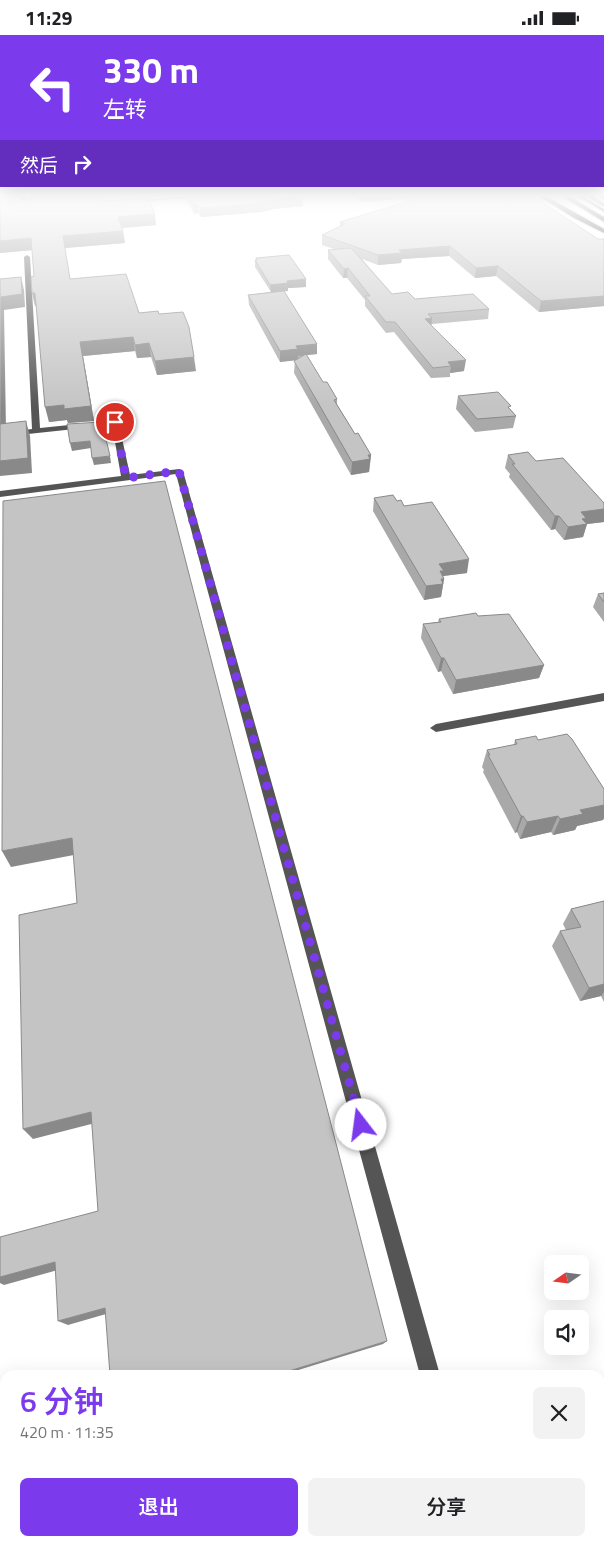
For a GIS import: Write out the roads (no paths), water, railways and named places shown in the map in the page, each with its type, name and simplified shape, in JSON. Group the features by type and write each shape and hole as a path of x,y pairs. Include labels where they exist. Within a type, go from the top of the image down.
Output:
{"street":[{"path":"27,266 36,431"},
{"path":"19,284 28,284"},
{"path":"0,435 115,422 126,478"},
{"path":"0,494 179,471 429,1370"},
{"path":"436,728 604,697"}]}
